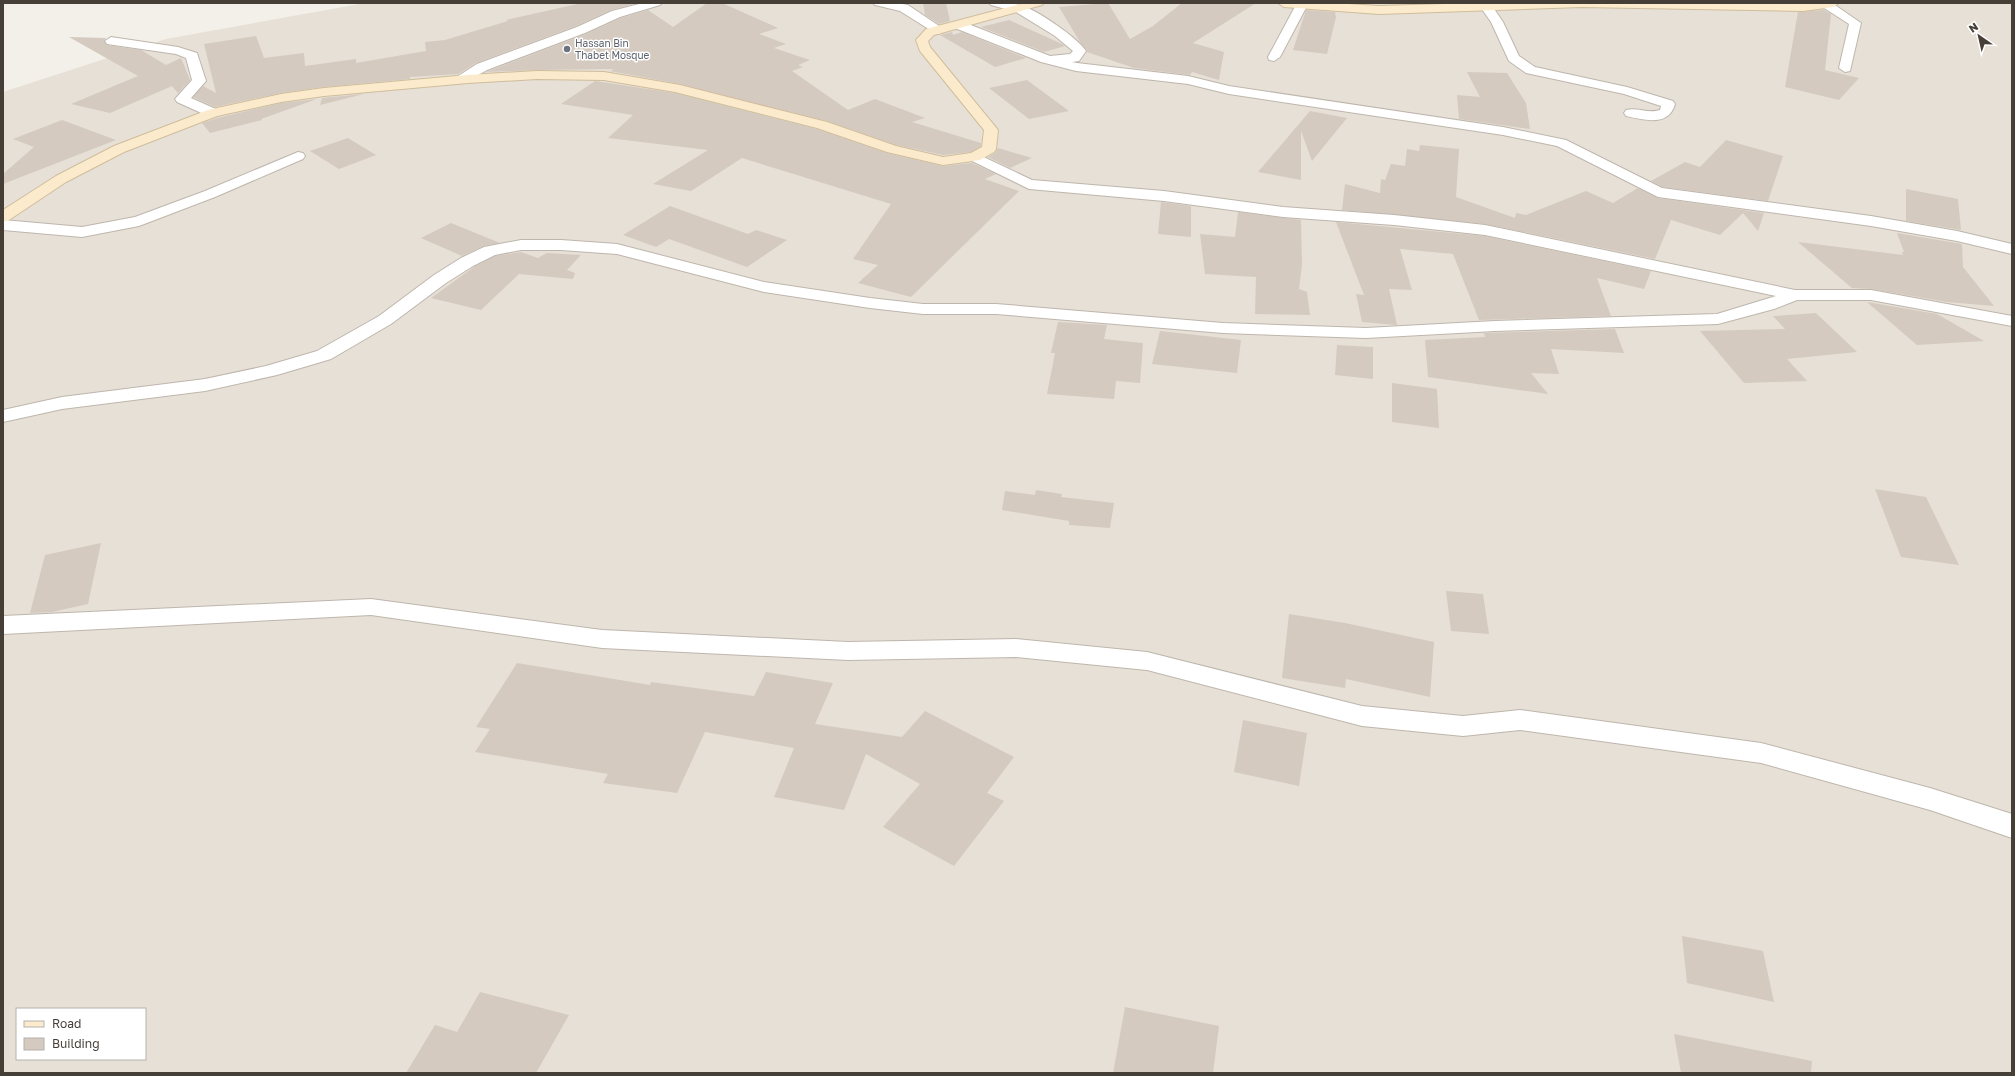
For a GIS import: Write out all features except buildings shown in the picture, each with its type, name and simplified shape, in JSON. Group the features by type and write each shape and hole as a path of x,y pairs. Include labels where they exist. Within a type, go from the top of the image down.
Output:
{"street":[{"path":"458,80 482,66 581,30 616,14 656,3"},
{"path":"880,3 904,8 939,30"},
{"path":"995,3 1020,9 1058,33 1080,51 1074,58 1046,59"},
{"path":"3,217 61,179 119,149 213,113 281,98 324,92 458,80 537,75 604,76 675,88 822,125 892,149 942,161 975,158 989,149 991,130 924,48 922,40 930,32 1038,3"},
{"path":"1284,3 1379,10 1485,5 1581,3 1803,7 1829,4 1855,23 1845,68"},
{"path":"1274,57 1302,4"},
{"path":"1485,5 1497,22 1514,58 1531,70 1627,91 1668,104 1666,112 1653,117 1631,113"},
{"path":"959,25 1046,59 1076,67 1188,80 1229,90 1510,132 1561,143 1658,192 1871,222 1957,236 2012,249"},
{"path":"112,41 178,51 192,56 199,81 182,99 213,113"},
{"path":"3,225 82,232 139,221 210,194 298,156"},
{"path":"975,158 1029,184 1164,196 1283,212 1394,220 1485,230 1795,295 1871,295 2012,321"},
{"path":"3,416 62,403 205,385 270,372 324,355 385,320 440,279 467,262 490,252 521,245 561,245 617,249 764,287 870,303 923,309 996,309 1223,328 1366,333 1495,326 1718,319 1768,305 1795,295"},
{"path":"3,625 371,607 610,639 848,651 1016,648 1147,661 1362,716 1463,726 1520,720 1762,752 1930,799 2012,826"}],"shaded area":[{"path":"365,3 2012,3 2012,1073 3,1073 3,92 166,39"}],"place":[{"name":"Hassan Bin Thabet Mosque","path":"567,49"}]}
